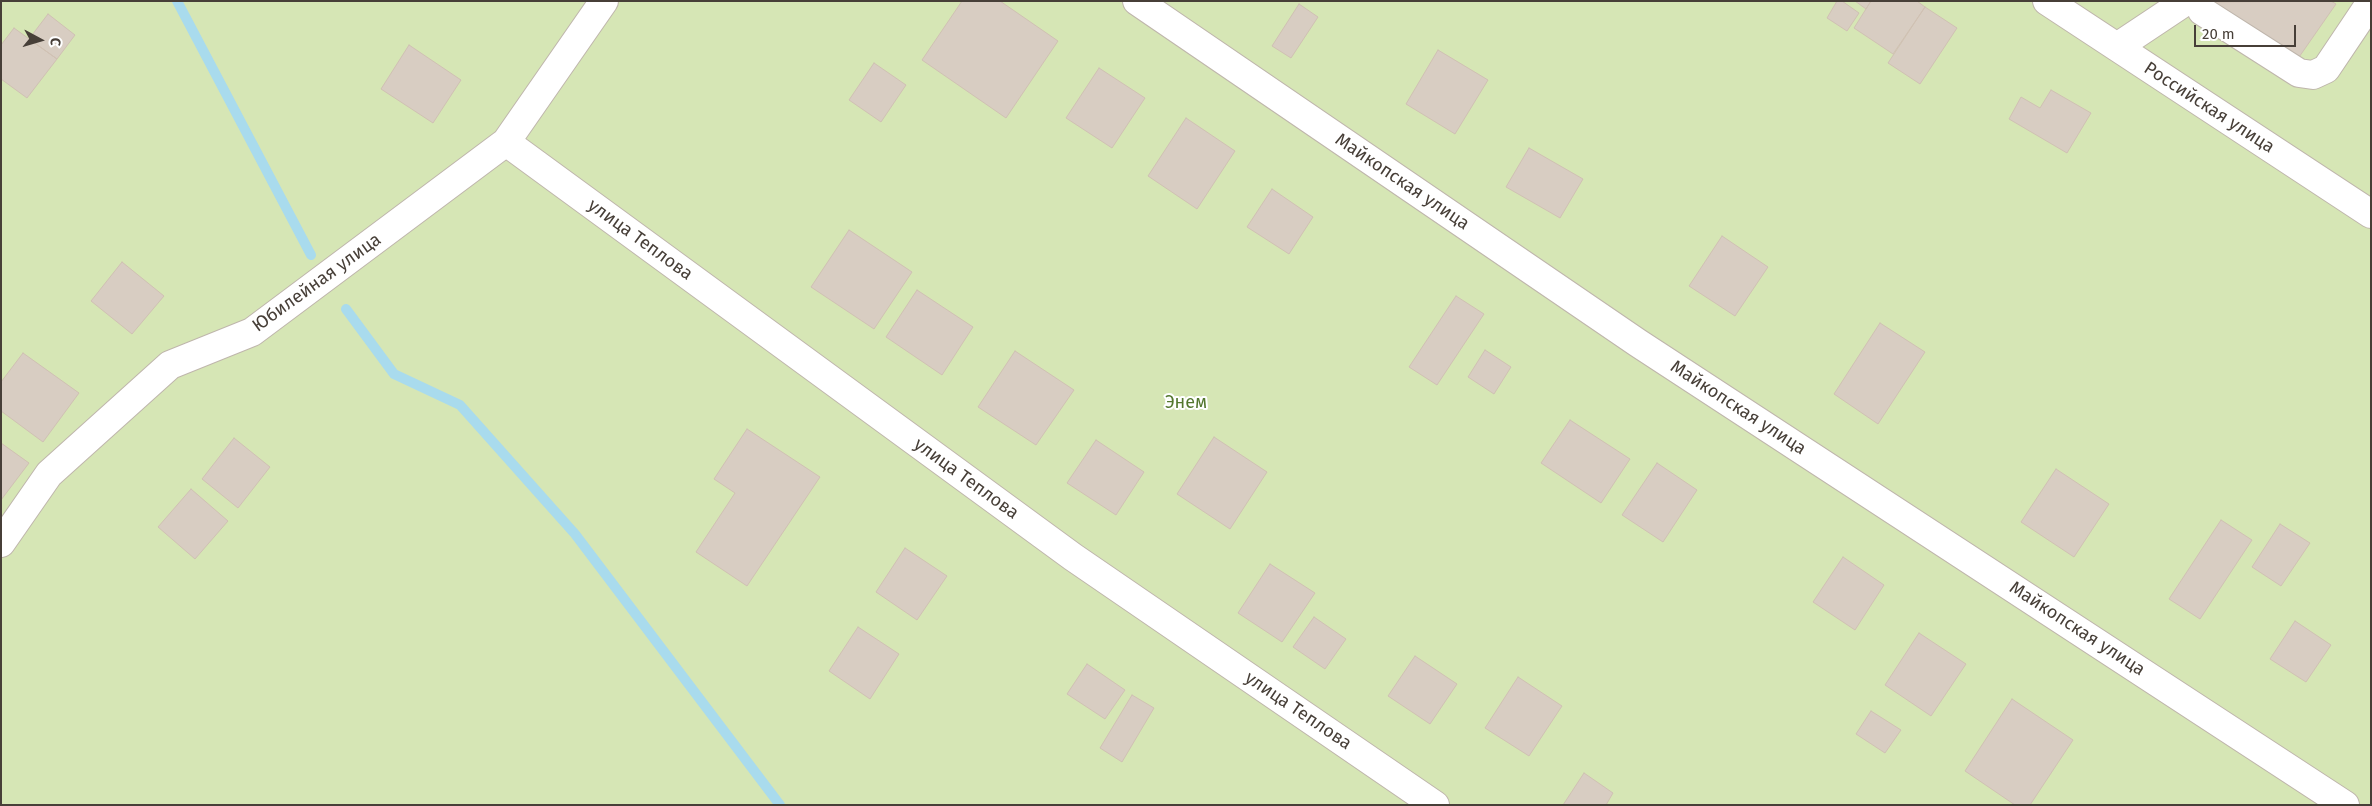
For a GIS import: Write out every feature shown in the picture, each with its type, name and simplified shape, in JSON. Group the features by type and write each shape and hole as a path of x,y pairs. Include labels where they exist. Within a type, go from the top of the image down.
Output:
{"street":[{"name":"Юбилейная улица","path":"1,543 49,474 170,365 252,332 506,142 604,1"},
{"name":"Майкопская улица","path":"1137,1 1638,343 2345,805"},
{"name":"Российская улица","path":"2047,1 2371,214"},
{"path":"2117,47 2186,1"},
{"path":"2198,1 2202,10 2275,58 2299,73 2313,75 2326,69 2371,2"},
{"name":"улица Теплова","path":"506,142 1073,558 1435,805"}],"green space":[{"name":"Энем","path":"1,1 2371,1 2371,805 1,805"}],"building":[{"path":"962,1 1000,1 1058,41 1006,118 922,60"},
{"path":"1837,1 1842,1 1859,13 1847,31 1827,18"},
{"path":"1855,1 1871,1 1866,9"},
{"path":"1871,1 1917,1 1925,7 1893,54 1854,28"},
{"path":"2331,1 2336,4 2297,60 2215,2"},
{"path":"1299,4 1318,17 1291,58 1272,46"},
{"path":"1925,7 1957,28 1920,84 1888,63"},
{"path":"48,14 75,35 57,59 29,39"},
{"path":"14,28 57,59 27,98 1,79 1,45"},
{"path":"409,45 461,80 433,123 381,89"},
{"path":"1438,50 1488,80 1455,134 1406,104"},
{"path":"874,63 906,85 881,122 849,100"},
{"path":"1099,68 1145,98 1112,148 1066,118"},
{"path":"2051,90 2091,113 2067,153 2009,119 2021,97 2040,108"},
{"path":"1186,118 1235,151 1197,209 1148,176"},
{"path":"1529,148 1583,179 1560,218 1506,187"},
{"path":"1272,189 1313,217 1289,254 1247,227"},
{"path":"849,230 912,272 874,329 811,287"},
{"path":"1722,236 1768,267 1735,316 1689,286"},
{"path":"122,262 164,296 132,334 91,301"},
{"path":"917,290 973,327 942,375 886,337"},
{"path":"1456,296 1484,314 1437,385 1409,367"},
{"path":"1880,323 1925,352 1878,424 1834,394"},
{"path":"1485,350 1511,367 1494,394 1468,377"},
{"path":"1015,351 1074,390 1036,445 978,407"},
{"path":"23,353 79,393 43,442 1,411 1,382"},
{"path":"1570,420 1630,459 1601,503 1541,463"},
{"path":"747,429 820,477 747,586 696,552 735,493 714,479"},
{"path":"1214,437 1267,472 1230,529 1177,494"},
{"path":"234,438 270,467 238,508 202,479"},
{"path":"1096,440 1144,472 1116,515 1067,483"},
{"path":"1,443 29,463 1,500"},
{"path":"1657,463 1697,490 1663,542 1622,515"},
{"path":"2056,469 2109,504 2074,557 2021,522"},
{"path":"191,489 228,521 195,559 158,527"},
{"path":"2221,520 2252,540 2200,619 2169,599"},
{"path":"2280,524 2310,543 2281,586 2252,567"},
{"path":"905,548 947,576 917,620 876,592"},
{"path":"1843,557 1884,585 1855,630 1813,602"},
{"path":"1270,564 1315,593 1282,642 1238,613"},
{"path":"1314,617 1346,639 1325,669 1293,647"},
{"path":"2295,621 2331,645 2306,682 2270,659"},
{"path":"858,627 899,654 870,699 829,671"},
{"path":"1919,633 1966,664 1931,716 1885,685"},
{"path":"1415,656 1457,684 1430,724 1388,696"},
{"path":"1087,664 1125,690 1105,719 1067,694"},
{"path":"1518,677 1562,706 1529,756 1485,728"},
{"path":"1132,695 1154,708 1122,762 1100,748"},
{"path":"2012,699 2073,740 2030,805 2015,805 1965,771"},
{"path":"1871,711 1901,730 1885,753 1856,734"},
{"path":"1584,773 1613,793 1606,805 1563,805"}],"waterway":[{"path":"177,1 311,255"},
{"path":"346,309 394,374 460,405 575,534 780,805"}]}
